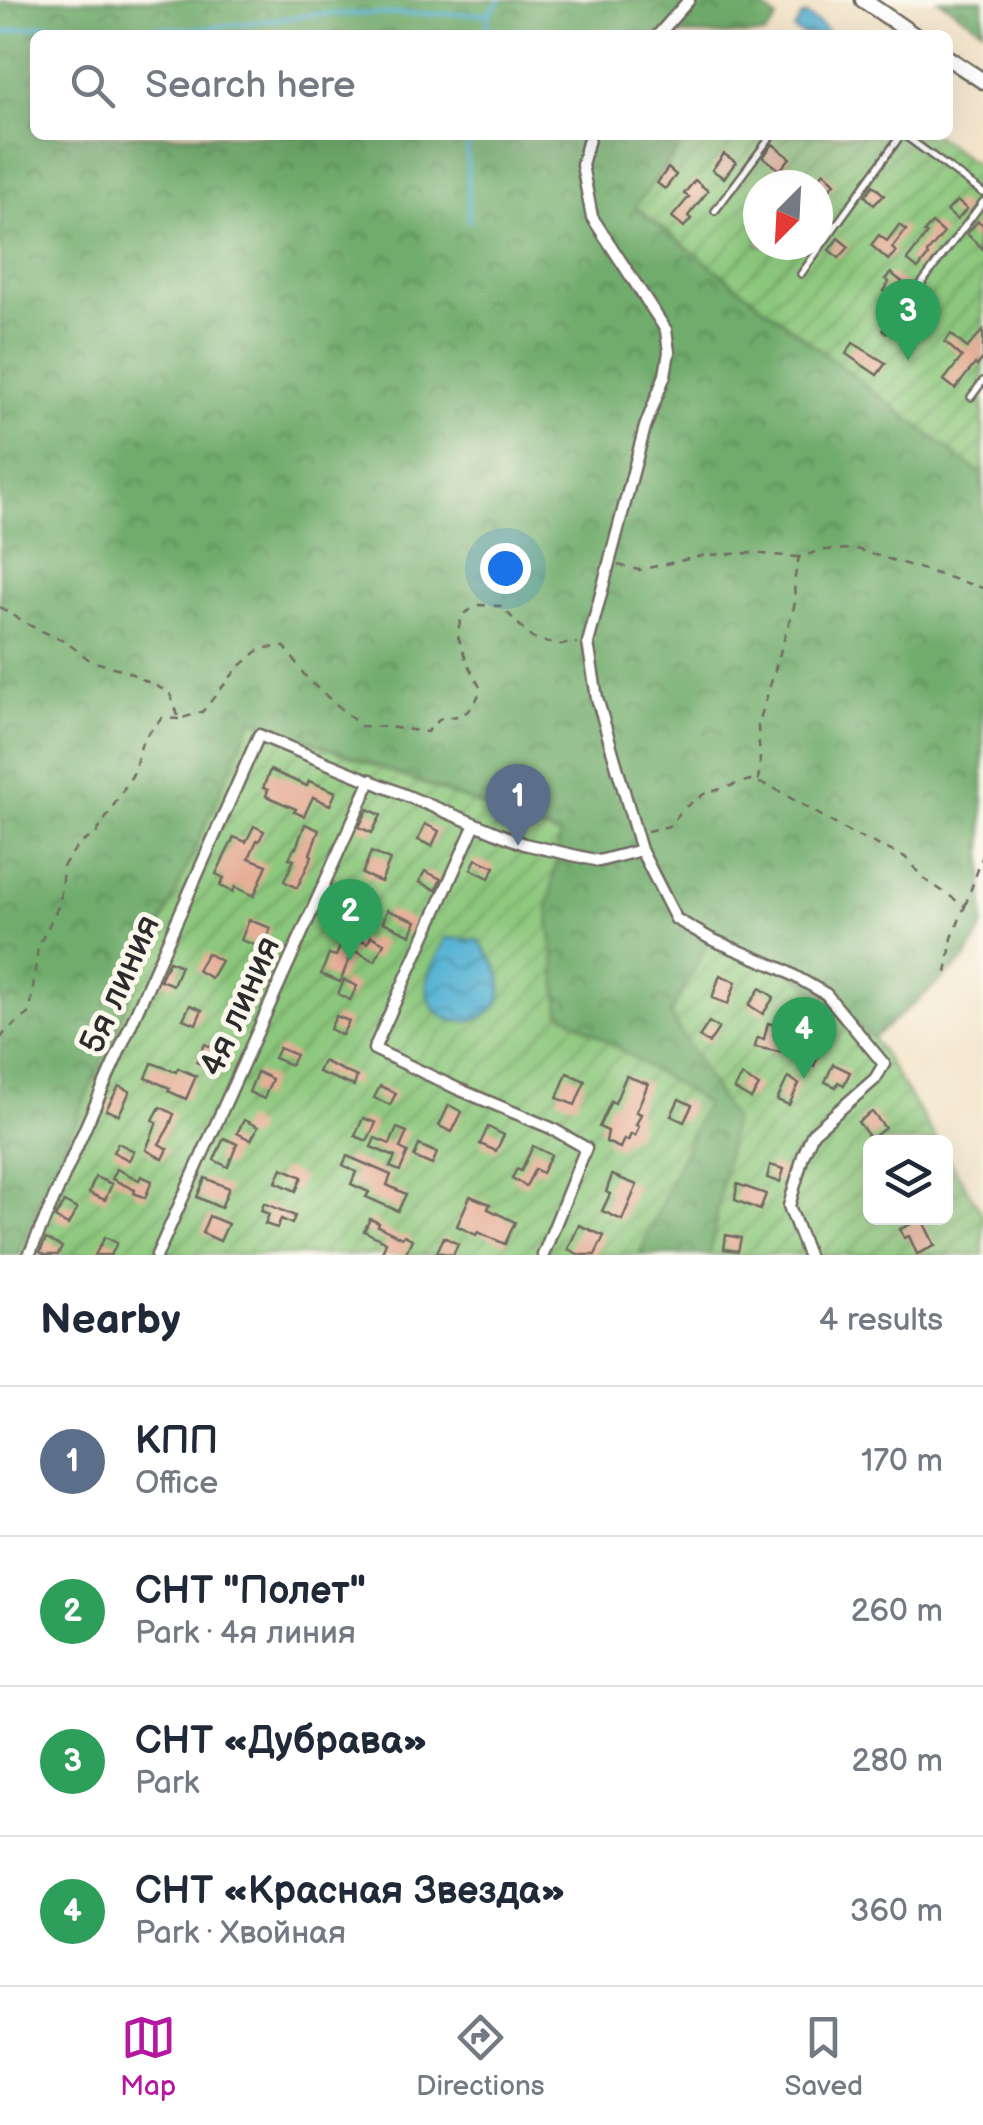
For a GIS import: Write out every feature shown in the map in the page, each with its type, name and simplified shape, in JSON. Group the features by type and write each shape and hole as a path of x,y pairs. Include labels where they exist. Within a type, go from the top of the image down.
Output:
{"main road":[{"path":"863,0 907,30"},
{"path":"953,61 983,82"}],"street":[{"path":"662,30 689,0"},
{"path":"589,140 582,165 592,217 666,330 670,352 645,427 588,642 597,698 642,850 676,919 826,994 884,1064 875,1079 813,1133 789,1206 808,1255"},
{"name":"5я линия","path":"29,1255 259,735 371,780"},
{"path":"371,780 524,844 600,861 642,850"},
{"name":"4я линия","path":"157,1255 371,780"},
{"path":"475,824 374,1048 551,1128 586,1148 542,1255"}],"lane":[{"path":"714,211 768,140"},
{"path":"802,274 899,140"},
{"path":"910,140 983,193"},
{"path":"887,329 983,202"},
{"path":"971,397 983,381"}],"path":[{"path":"944,30 948,24"},
{"path":"610,564 640,570 706,554 800,557 823,550 856,549 983,588"},
{"path":"758,782 758,726 795,603 794,580 800,557"},
{"path":"0,1040 30,1013 38,947 60,903 63,866 78,845 96,834 133,774 143,739 162,718 179,719 202,712 237,669 262,648 285,647 308,680 361,726 427,732 442,718 456,718 474,708 481,689 456,633 463,614 479,605 501,606 532,638 556,645 588,642"},
{"path":"0,607 66,642 91,661 124,670 170,693 179,719"},
{"path":"636,830 670,826 684,808 704,794 750,780 772,787 849,832 905,857 924,879 965,906"},
{"path":"945,979 952,938 983,855"}],"green space":[{"path":"755,0 777,19 769,30 30,30 30,140 685,140 635,207 983,476 983,926 966,959 873,1038 793,973 670,1014 733,1120 710,1255 639,1255 705,1103 560,1012 548,910 560,835 253,719 17,1255 0,1255 0,2"},
{"path":"939,0 983,0 983,29"},
{"path":"685,140 942,140 983,170 983,476 635,207"},
{"path":"252,719 560,836 548,910 560,1012 705,1103 639,1255 17,1255"},
{"path":"712,935 793,973 873,1038 934,1135 863,1135 863,1225 953,1225 953,1166 983,1215 983,1255 710,1255 733,1120 670,1015"}],"water":[{"path":"806,15 826,30 794,30"},
{"path":"445,938 479,940 495,964 501,991 496,1005 486,1015 458,1021 433,1006 427,983"}],"building":[{"path":"773,144 790,158 780,170 763,157"},
{"path":"724,154 736,162 724,178 712,170"},
{"path":"668,168 676,175 665,189 657,183"},
{"path":"695,180 708,191 684,227 672,217 689,197 684,194"},
{"path":"873,185 884,195 874,205 865,196"},
{"path":"957,201 967,209 957,220 947,211"},
{"path":"978,221 983,225 983,249 968,235"},
{"path":"932,223 944,233 918,269 907,260"},
{"path":"899,225 906,230 888,260 871,245 879,235 887,241"},
{"path":"838,238 849,247 839,258 833,253"},
{"path":"891,273 906,285 894,299 883,291 889,282 885,279"},
{"path":"983,330 983,358 955,389 944,380 962,357 945,342 951,334 967,348"},
{"path":"853,343 886,363 877,375 846,354"},
{"path":"270,770 307,786 309,781 336,792 330,805 313,797 304,816 266,796 268,790 263,788"},
{"path":"368,809 381,815 372,833 359,827"},
{"path":"305,824 319,830 297,888 284,881 294,860 289,858"},
{"path":"425,824 439,831 432,846 418,840"},
{"path":"254,826 264,831 249,858 267,865 254,896 235,887 233,892 220,886 224,878 216,874 234,837 246,842"},
{"path":"371,852 390,860 381,882 362,874"},
{"path":"476,859 495,867 489,878 471,869"},
{"path":"425,871 441,879 436,890 419,882"},
{"path":"387,910 416,921 411,935 383,922"},
{"path":"249,920 271,928 263,948 241,940"},
{"path":"346,933 368,943 371,936 384,943 375,961 352,952 340,982 321,974 329,954 336,956"},
{"path":"207,953 221,961 211,978 197,970"},
{"path":"169,961 181,966 173,985 160,980"},
{"path":"720,975 736,982 728,1004 712,998"},
{"path":"344,980 357,986 350,1000 338,994"},
{"path":"760,988 774,997 763,1014 749,1005"},
{"path":"190,1005 202,1010 196,1024 183,1019"},
{"path":"336,1016 349,1021 342,1035 330,1029"},
{"path":"795,1017 831,1033 814,1066 809,1068 803,1064 815,1042 808,1037 811,1033 792,1027"},
{"path":"709,1022 719,1028 709,1043 699,1037"},
{"path":"768,1023 787,1029 780,1052 755,1047 757,1038 764,1039"},
{"path":"205,1044 221,1052 213,1069 196,1062"},
{"path":"279,1048 296,1055 291,1065 274,1058"},
{"path":"323,1061 357,1077 354,1086 318,1072"},
{"path":"152,1063 196,1076 186,1099 146,1078"},
{"path":"833,1064 850,1072 844,1085 838,1082 836,1087 825,1082"},
{"path":"257,1072 272,1079 264,1099 249,1092"},
{"path":"567,1073 585,1081 575,1105 557,1098"},
{"path":"626,1076 648,1084 636,1112 641,1114 635,1136 624,1139 620,1148 606,1142 608,1131 599,1127"},
{"path":"742,1076 759,1086 751,1099 734,1089"},
{"path":"788,1077 799,1084 789,1105 777,1100"},
{"path":"119,1086 130,1091 119,1115 106,1110"},
{"path":"380,1086 396,1093 390,1105 374,1098"},
{"path":"679,1099 692,1105 684,1122 671,1116"},
{"path":"449,1105 462,1112 452,1132 439,1126"},
{"path":"160,1107 174,1114 159,1144 168,1149 163,1159 146,1150"},
{"path":"872,1112 885,1128 876,1135 868,1135 858,1122"},
{"path":"363,1118 376,1123 367,1141 355,1136"},
{"path":"244,1120 258,1127 251,1140 237,1133"},
{"path":"488,1127 504,1135 496,1151 480,1144"},
{"path":"397,1128 407,1132 400,1148 408,1152 400,1171 390,1167 395,1157 371,1147 375,1138 390,1144"},
{"path":"224,1138 237,1144 228,1167 214,1160"},
{"path":"118,1143 134,1151 129,1160 113,1152"},
{"path":"419,1145 437,1153 432,1165 414,1157"},
{"path":"533,1146 551,1155 542,1173 535,1169 526,1186 512,1178 517,1169 521,1171"},
{"path":"347,1156 391,1175 387,1185 406,1194 398,1211 366,1197 369,1192 351,1184 356,1172 343,1165"},
{"path":"770,1165 784,1169 780,1182 767,1178"},
{"path":"282,1168 302,1177 296,1191 276,1182"},
{"path":"117,1169 139,1180 141,1176 152,1181 145,1198 112,1179"},
{"path":"612,1175 637,1185 622,1220 602,1211 610,1194 606,1192"},
{"path":"95,1177 112,1184 105,1200 89,1193"},
{"path":"205,1178 229,1188 221,1208 197,1197"},
{"path":"737,1184 766,1194 760,1210 735,1200"},
{"path":"470,1196 490,1204 488,1209 515,1222 505,1244 457,1226"},
{"path":"64,1202 77,1209 68,1225 55,1218"},
{"path":"264,1203 295,1216 292,1224 281,1219 277,1228 265,1224 269,1214 261,1211"},
{"path":"209,1216 228,1224 220,1241 202,1233"},
{"path":"370,1219 402,1238 404,1235 412,1239 405,1255 381,1255 386,1242 364,1231"},
{"path":"579,1225 604,1236 595,1255 580,1255 568,1249"},
{"path":"925,1225 935,1246 917,1254 909,1236 904,1238 900,1229"},
{"path":"726,1235 741,1238 738,1251 724,1249"},
{"path":"105,1237 117,1243 111,1255 95,1255"},
{"path":"444,1237 458,1244 453,1255 437,1252"},
{"path":"46,1239 62,1247 58,1255 40,1252"}],"waterway":[{"path":"487,30 489,14 500,0"},
{"path":"0,33 43,25 201,29 319,14 489,14"},
{"path":"469,140 469,221"}],"place":[{"name":"СНТ «Дубрава»","path":"908,361"},
{"name":"КПП","path":"518,846"},
{"name":"СНТ \"Полет\"","path":"350,961"},
{"name":"СНТ «Красная Звезда»","path":"804,1079"}]}
